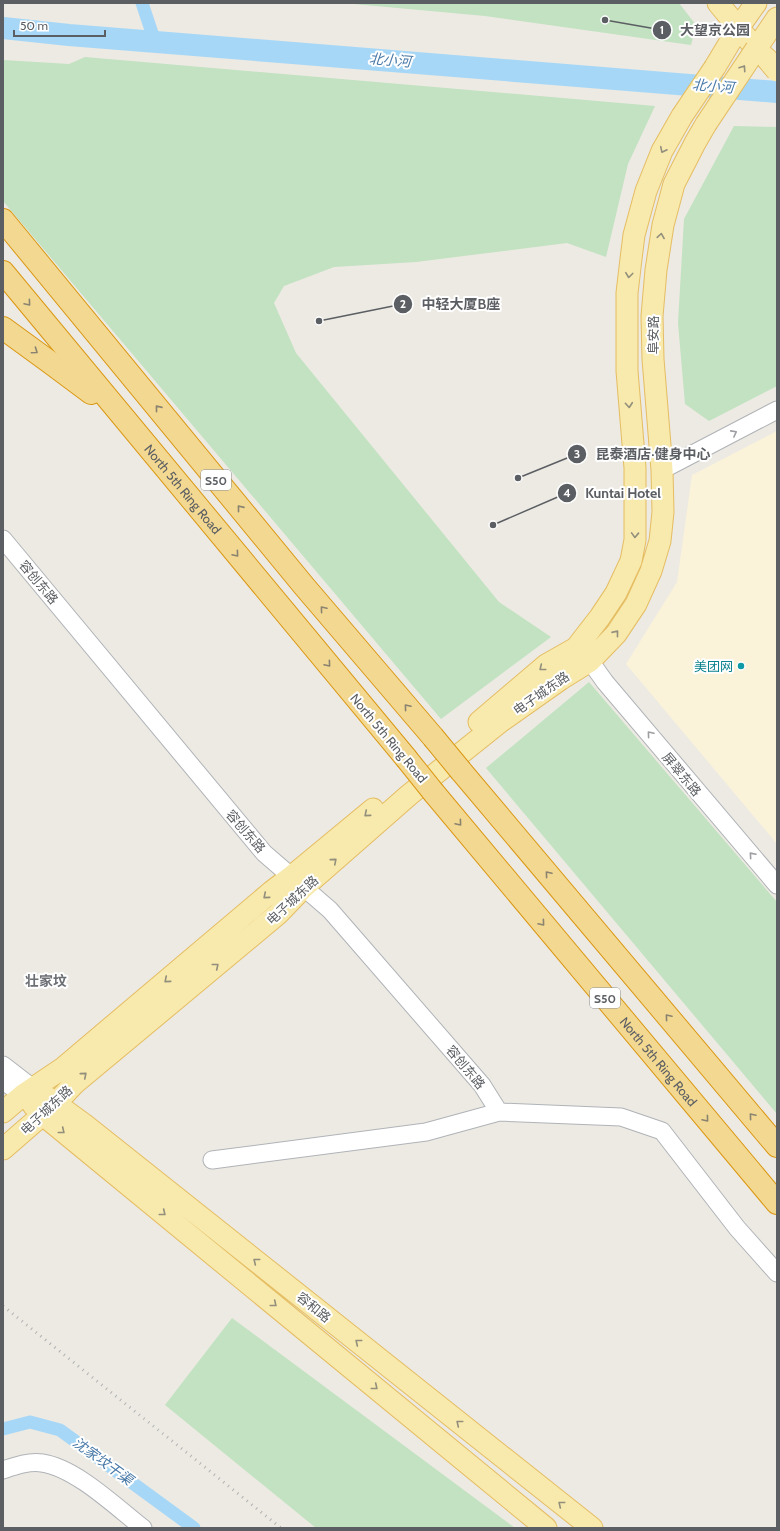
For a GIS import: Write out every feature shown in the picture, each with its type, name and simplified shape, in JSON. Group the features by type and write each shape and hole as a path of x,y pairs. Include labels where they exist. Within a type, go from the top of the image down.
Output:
{"highway":[{"name":"S50","path":"3,220 304,586 777,1146"},
{"name":"North 5th Ring Road","path":"3,272 434,793 777,1203"},
{"path":"3,328 51,362 123,418"}],"main road":[{"path":"718,3 767,59"},
{"name":"阜安路","path":"583,655 600,618 616,593 630,561 635,540 635,468 627,371 626,313 628,279 634,235 646,191 662,151 682,116 756,3"},
{"path":"766,3 777,18"},
{"name":"阜安路","path":"583,655 620,628 636,604 651,571 660,541 663,512 662,470 653,359 652,316 656,270 663,225 674,184 706,124 767,59 777,18"},
{"name":"电子城东路","path":"3,1112 28,1092 63,1068 270,892 298,882 500,722 561,679 583,655"},
{"name":"电子城东路","path":"3,1149 49,1109 74,1084 278,914 298,882"},
{"name":"容和路","path":"28,1092 546,1528"},
{"name":"容和路","path":"49,1109 592,1528"}],"street":[{"path":"662,470 777,410"},
{"name":"容创东路","path":"3,539 264,853 330,910 482,1085 499,1112"},
{"name":"屏翠东路","path":"583,655 777,885"},
{"path":"3,1065 28,1092"},
{"path":"3,1081 28,1092"},
{"path":"212,1160 426,1132 499,1112 621,1117 662,1131 737,1228 777,1273"},
{"path":"3,1470 19,1465 41,1463 60,1468 76,1476 143,1528"}],"shaded area":[{"path":"777,431 777,844 626,664 677,582 692,475"}],"green space":[{"path":"343,3 679,3 696,25 691,45 485,16"},
{"path":"85,57 655,106 628,164 606,257 567,243 416,262 334,267 284,286 274,303 296,353 499,602 551,637 441,719 3,201 3,60 69,64"},
{"path":"734,126 777,127 777,386 709,421 685,404 678,323 684,219"},
{"path":"589,682 777,902 777,1114 486,768"},
{"path":"232,1318 515,1528 316,1528 165,1405"}],"waterway":[{"path":"142,3 155,42"},
{"name":"北小河","path":"3,28 69,35 777,92"},
{"name":"沈家坟干渠","path":"3,1429 30,1422 60,1430 194,1528"}],"railway":[{"path":"3,1306 281,1528"}],"place":[{"name":"大望京公园","path":"605,20"},
{"name":"中轻大厦B座","path":"319,321"},
{"name":"昆泰酒店·健身中心","path":"518,478"},
{"name":"Kuntai Hotel","path":"493,525"},
{"name":"美团网","path":"741,666"}],"district":[{"name":"壮家坟","path":"46,981"}]}
